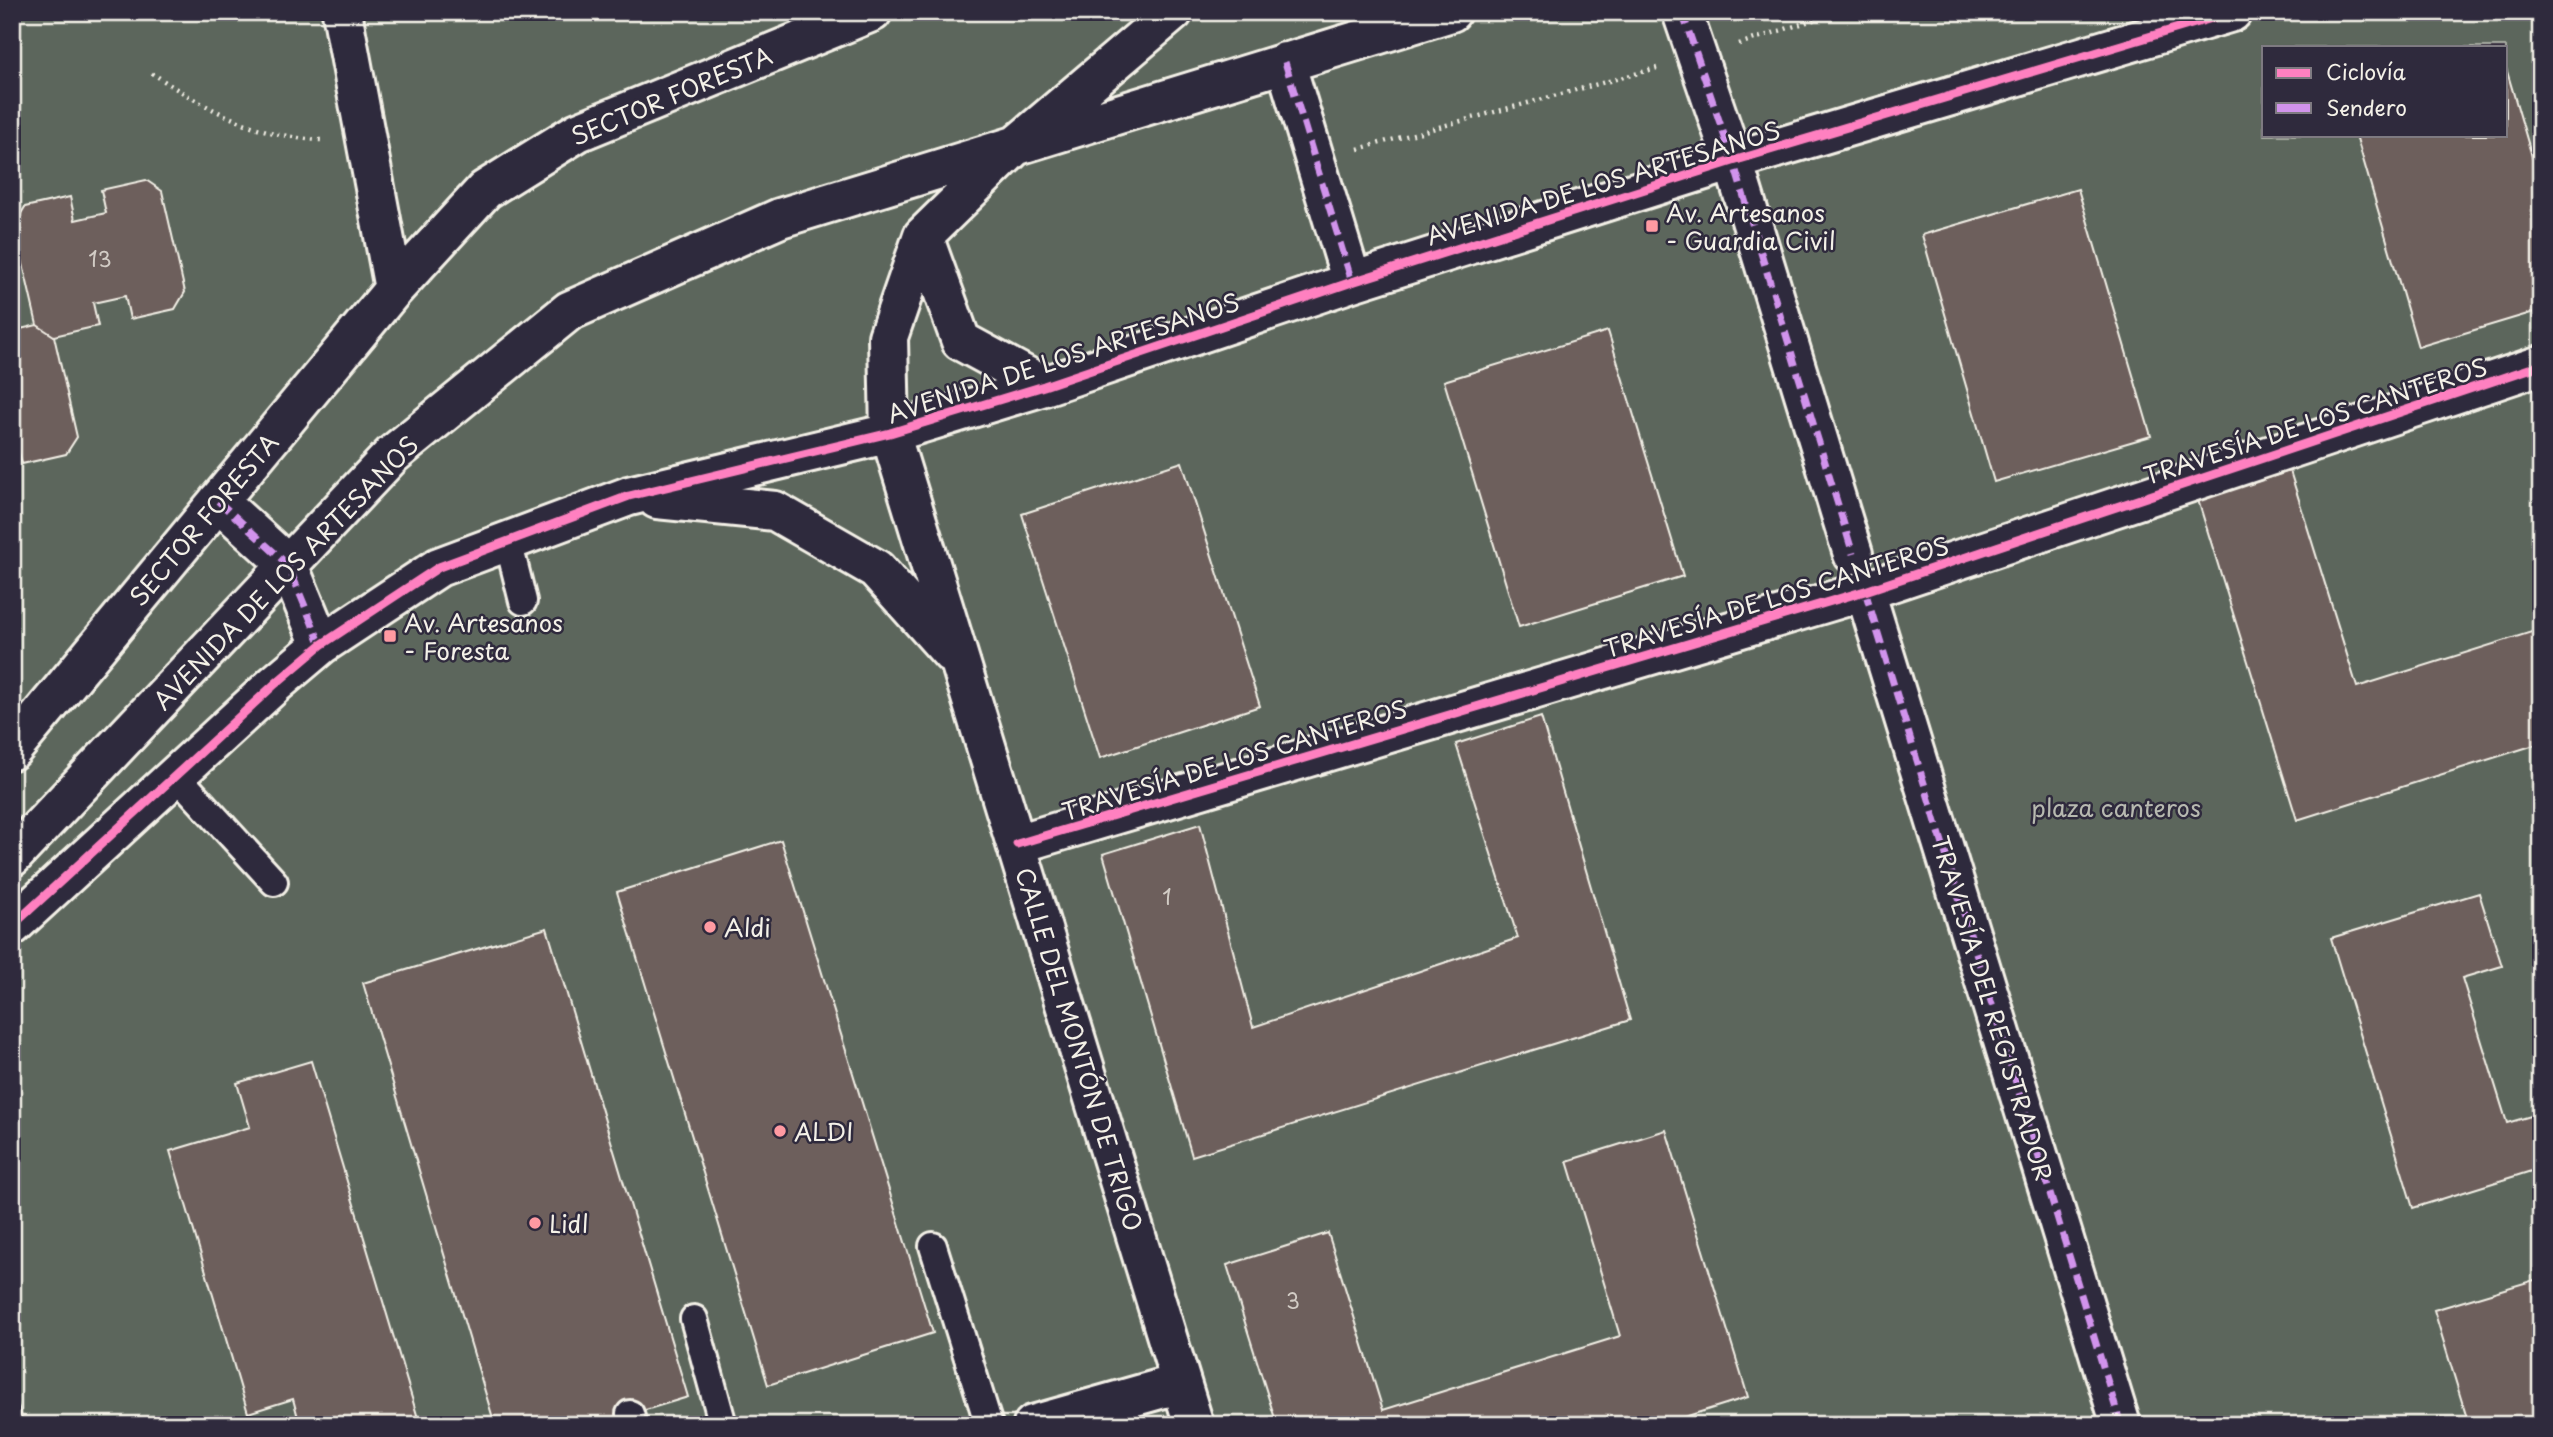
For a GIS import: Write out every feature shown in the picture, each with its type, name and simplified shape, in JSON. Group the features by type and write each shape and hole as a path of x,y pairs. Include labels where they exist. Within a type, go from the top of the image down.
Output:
{"street":[{"path":"342,12 394,289"},
{"name":"SECTOR FORESTA","path":"12,750 394,289 485,190 578,132 872,12"},
{"path":"1044,386 961,341 923,236 1012,149 1173,12"},
{"name":"AVENIDA DE LOS ARTESANOS","path":"12,857 392,455 569,311 780,218 1012,149 1451,12"},
{"path":"1682,12 1732,161 1853,554"},
{"name":"AVENIDA DE LOS ARTESANOS","path":"12,926 321,645 439,567 629,496 890,433 1044,386 1352,282 1732,161 2232,12"},
{"path":"1285,62 1352,282"},
{"name":"CALLE DEL MONTÓN DE TRIGO","path":"923,236 888,337 890,433 1194,1425"},
{"name":"TRAVESÍA DE LOS CANTEROS","path":"1017,844 1865,591 2541,365"},
{"path":"629,496 775,510 876,569 961,664"},
{"path":"218,501 288,565 321,645"},
{"name":"TRAVESÍA DEL REGISTRADOR","path":"1865,591 2121,1425"},
{"path":"1033,1425 1181,1383"}],"lane":[{"path":"508,541 523,601"},
{"path":"176,775 274,882"},
{"path":"933,1246 989,1425"},
{"path":"694,1319 723,1425"}],"path":[{"path":"1316,161 1698,57 1838,12"},
{"path":"152,74 187,96 241,122 296,139 366,140"}],"green space":[{"name":"plaza canteros","path":"12,12 2541,12 2541,1425 12,1425"}],"building":[{"path":"2508,75 2541,187 2541,310 2418,347 2356,136 2508,136"},
{"path":"146,180 162,191 185,292 175,309 130,319 125,296 93,303 98,326 54,336 37,325 14,225 25,207 70,197 75,220 106,213 101,190"},
{"path":"2078,189 2151,436 1994,482 1922,235"},
{"path":"37,325 54,336 77,437 66,454 22,464 16,441 12,442 12,331"},
{"path":"1608,331 1683,576 1519,627 1444,381"},
{"path":"1182,462 1260,706 1100,758 1022,514"},
{"path":"2290,471 2357,687 2541,629 2541,743 2297,820 2198,500"},
{"path":"1541,717 1630,1020 1192,1156 1103,854 1200,824 1253,1027 1518,938 1456,744"},
{"name":"ALDI","path":"781,840 933,1333 768,1385 617,892"},
{"path":"2479,893 2502,966 2462,978 2507,1123 2541,1113 2541,1168 2413,1208 2331,938"},
{"name":"Lidl","path":"547,928 688,1397 596,1425 495,1425 363,983"},
{"path":"311,1061 420,1425 300,1425 293,1399 248,1413 170,1151 250,1127 237,1083"},
{"path":"1666,1130 1748,1397 1659,1425 1277,1425 1227,1265 1328,1233 1383,1410 1620,1336 1567,1161"},
{"path":"2541,1278 2541,1425 2469,1425 2434,1310"},
{"path":"12,1386 24,1425 12,1425"}],"marked path":[{"path":"1682,12 1733,161 1853,554"},
{"path":"1285,62 1352,282"},
{"path":"218,501 288,565 321,645"},
{"path":"1865,591 2121,1425"}],"cycle path":[{"path":"12,926 321,645 439,567 629,496 890,433 1044,386 1352,282 1733,161 2232,12"},
{"path":"1017,844 1865,591 2541,365"}],"place":[{"name":"Av. Artesanos - Guardia Civil","path":"1652,226"},
{"name":"Av. Artesanos - Foresta","path":"390,636"},
{"name":"Aldi","path":"710,927"},
{"name":"ALDI","path":"780,1131"},
{"name":"Lidl","path":"535,1223"}]}
